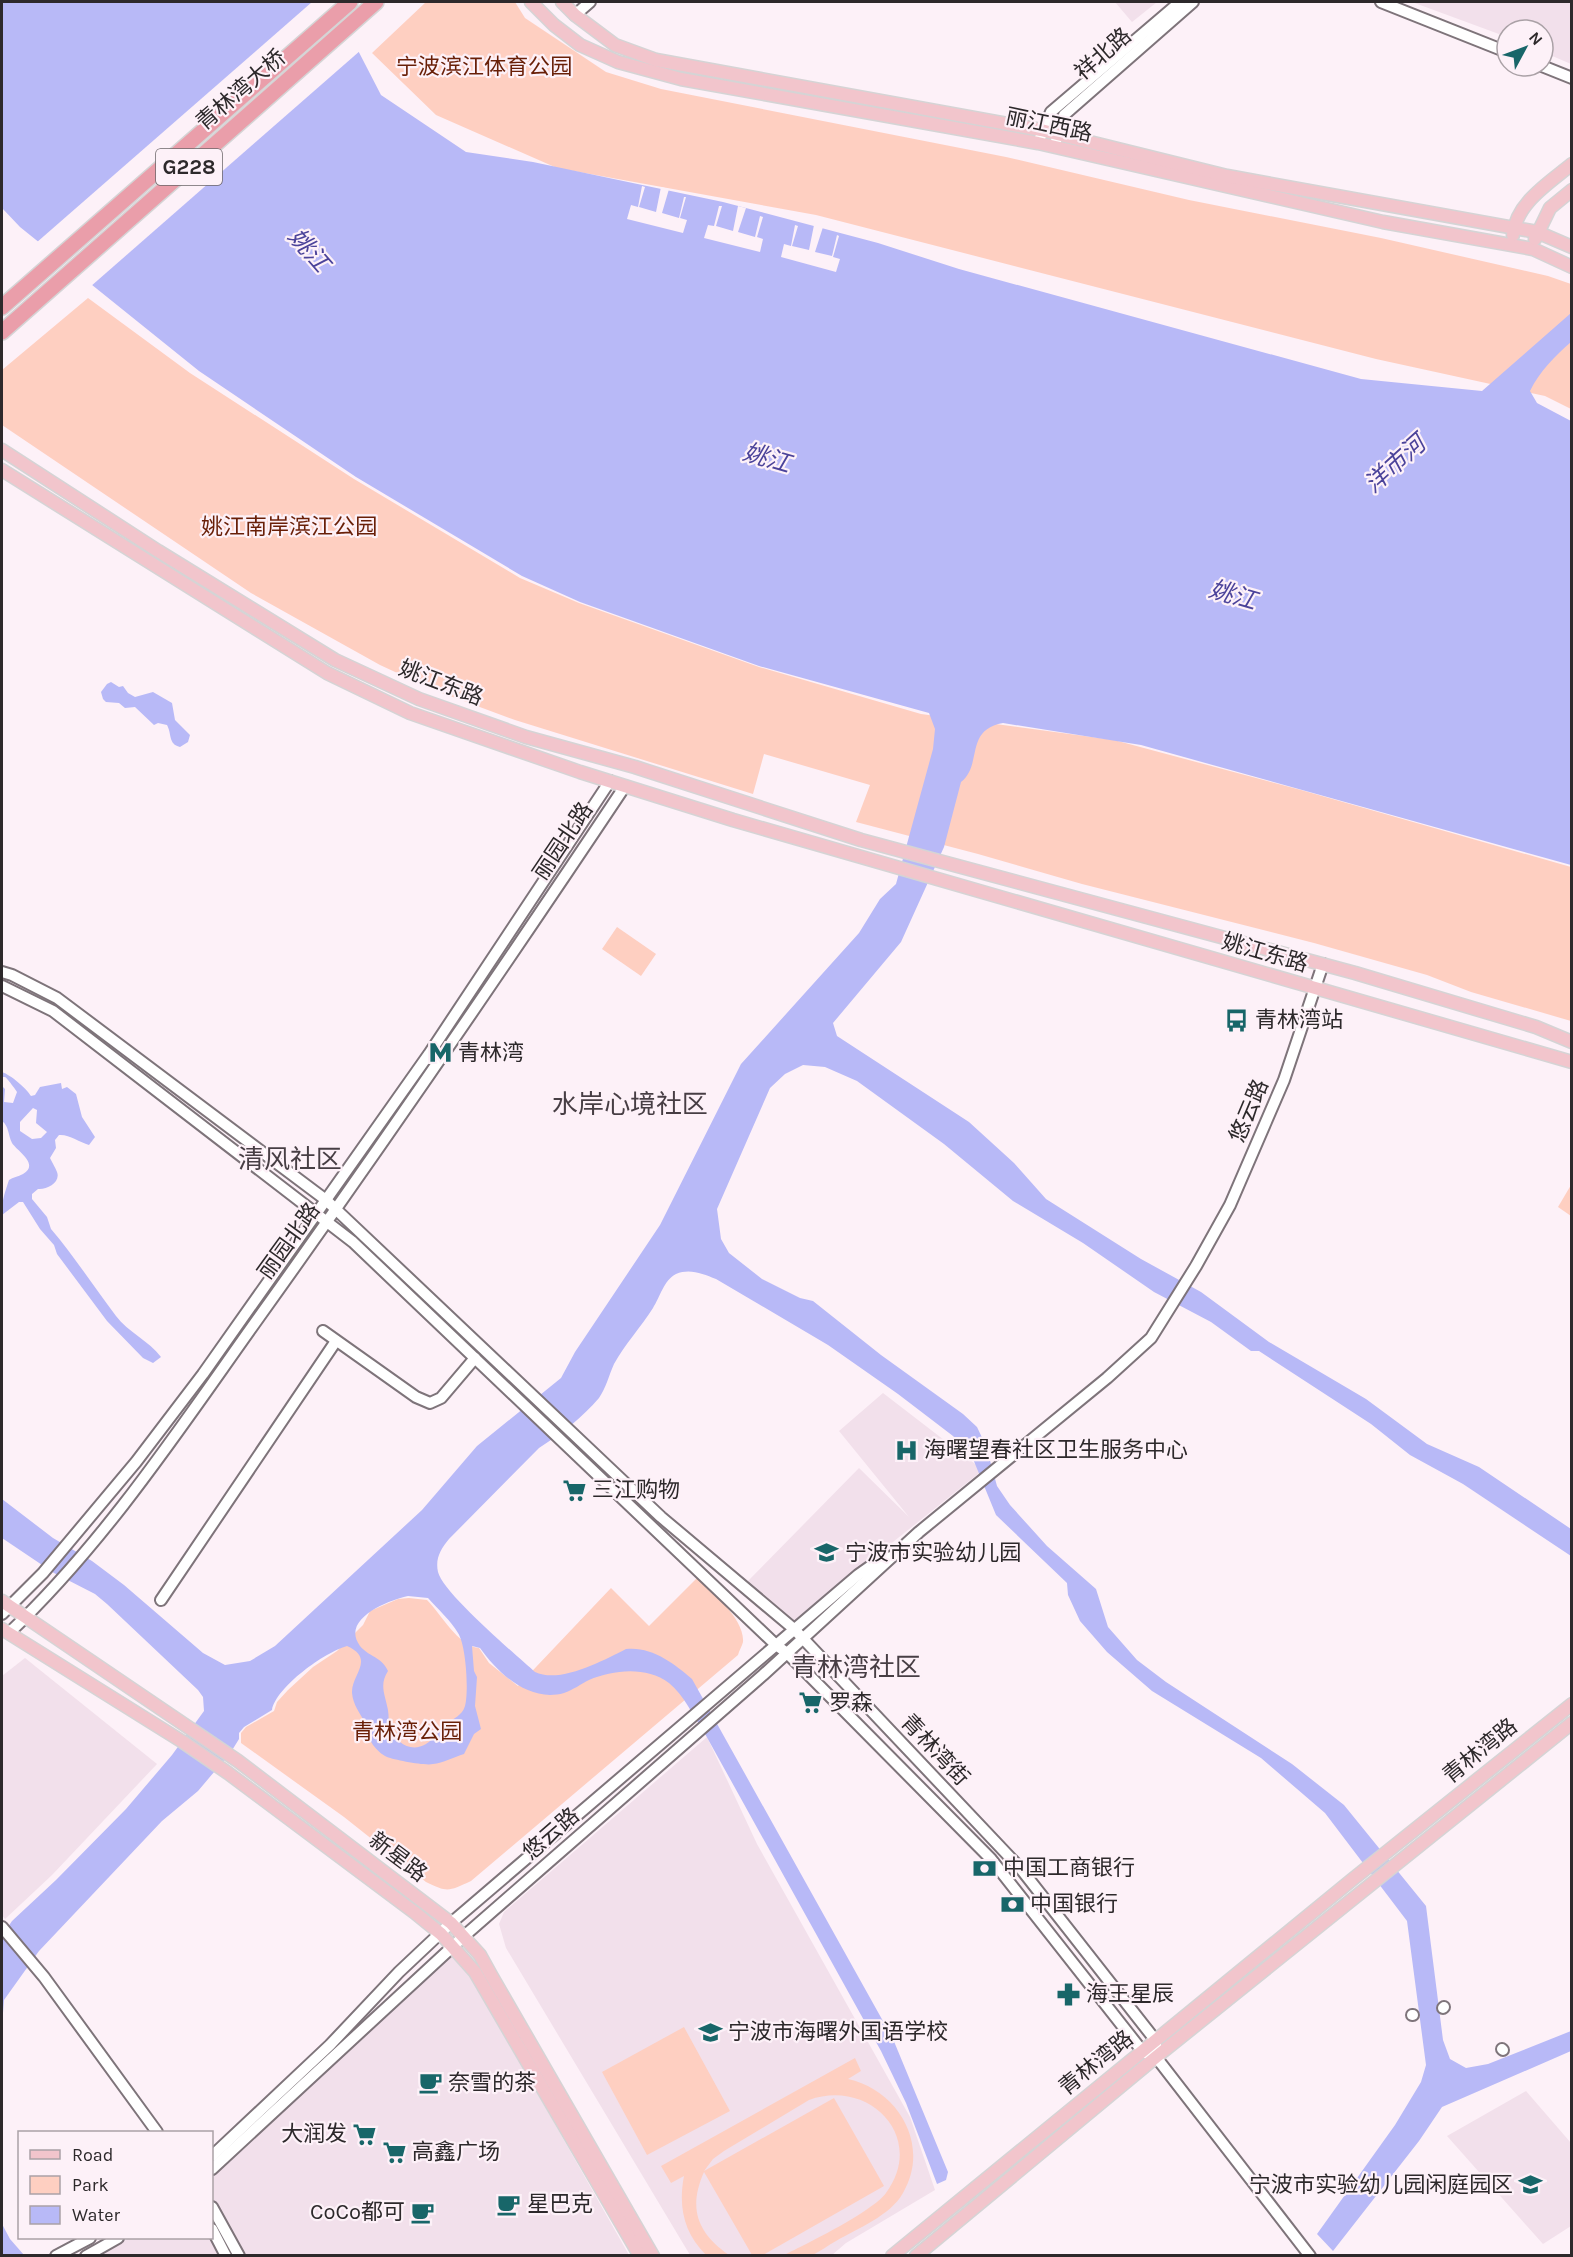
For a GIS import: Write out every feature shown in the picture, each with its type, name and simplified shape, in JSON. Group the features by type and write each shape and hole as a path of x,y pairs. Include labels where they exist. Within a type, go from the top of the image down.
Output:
{"highway":[{"name":"青林湾大桥","path":"2,306 350,2"},
{"name":"青林湾大桥","path":"2,332 376,2"}],"main road":[{"name":"丽江西路","path":"531,2 554,26 580,45 618,62 670,76 1038,143 1056,141 1227,176 1536,232 1572,247"},
{"name":"丽江西路","path":"562,2 575,15 615,45 656,60 1041,130 1056,141 1383,222 1533,249 1572,267"},
{"path":"1512,244 1514,228 1525,204 1572,164"},
{"path":"1533,249 1536,232 1550,208 1572,190"},
{"name":"姚江东路","path":"2,450 335,660 419,699 526,737 635,767 861,840 1323,964 1536,1027 1572,1042"},
{"name":"姚江东路","path":"2,470 327,673 410,713 625,786 904,871 1572,1062"},
{"name":"新星路","path":"4,1607 27,1616 238,1761 451,1923 480,1955 653,2256"},
{"name":"新星路","path":"4,1634 183,1742 228,1773 441,1934 475,1972 640,2256"},
{"name":"青林湾路","path":"892,2256 1386,1852 1572,1704"},
{"name":"青林湾路","path":"916,2256 1156,2057 1572,1723"}],"street":[{"path":"575,15 590,2"},
{"name":"祥北路","path":"1038,143 1041,130 1052,112 1180,2"},
{"name":"祥北路","path":"1056,141 1064,115 1193,2"},
{"path":"1381,2 1495,47"},
{"path":"1555,71 1572,78"},
{"name":"丽园北路","path":"4,1607 43,1574 136,1462 203,1374 429,1054 610,781"},
{"name":"丽园北路","path":"4,1634 27,1616 59,1584 141,1483 328,1222 625,786"},
{"name":"悠云路","path":"213,2168 463,1937 787,1653 920,1532 1107,1378 1151,1338 1196,1266 1230,1205 1284,1080 1323,964"},
{"name":"青林湾街","path":"2,972 57,998 337,1209 661,1517 794,1629 1021,1869 1156,2041"},
{"name":"青林湾街","path":"2,986 53,1011 353,1242 787,1653 991,1859 1143,2052"},
{"path":"323,1331 416,1397 430,1403 441,1398 475,1358"},
{"path":"161,1600 336,1341"},
{"name":"悠云路","path":"213,2155 330,2045 399,1972 451,1923 858,1575 920,1532"},
{"path":"2,1927 44,1977 156,2131"},
{"path":"1156,2041 1156,2057"},
{"path":"1143,2052 1156,2057 1310,2256"},
{"path":"213,2210 239,2256"},
{"path":"213,2231 226,2256"},
{"path":"56,2256 88,2239"},
{"path":"86,2256 116,2239"}],"shaded area":[{"path":"1115,2 1157,2 1132,22"},
{"path":"1412,2 1571,2 1571,64 1555,57 1555,18 1495,18 1495,33"},
{"path":"883,1393 983,1470 793,1622 747,1582 859,1468 909,1517 839,1431"},
{"path":"25,1658 157,1764 52,1875 5,1919 2,1915 2,1676"},
{"name":"宁波市海曙外国语学校","path":"707,1737 757,1844 910,2117 935,2190 846,2243 832,2255 690,2255 506,1948 499,1924 504,1912"},
{"path":"451,1955 471,1976 629,2255 98,2256 127,2239 213,2239 213,2173"},
{"name":"宁波市实验幼儿园闲庭园区","path":"1526,2091 1571,2143 1571,2226 1543,2244 1447,2136"}],"green space":[{"name":"宁波滨江体育公园","path":"426,2 515,2 525,18 606,72 661,89 1006,157 1189,200 1381,238 1548,276 1571,284 1571,409 1545,396 1376,359 816,215 557,168 436,115 372,53"},
{"name":"姚江南岸滨江公园","path":"88,298 190,373 354,479 520,578 579,603 759,667 921,714 1114,740 1301,790 1571,867 1571,1021 1471,992 1427,975 1314,943 1082,884 856,822 870,785 764,754 753,794 515,720 434,690 380,665 251,593 2,425 2,370"},
{"path":"617,927 656,954 641,976 602,949"},
{"path":"1571,1185 1571,1216 1558,1207"},
{"name":"青林湾公园","path":"698,1577 739,1624 743,1642 738,1655 471,1881 458,1887 444,1889 426,1882 344,1817 241,1743 241,1733 246,1727 274,1711 277,1702 288,1690 313,1667 337,1651 363,1625 370,1611 398,1599 427,1600 457,1635 471,1646 479,1648 489,1663 518,1686 611,1588 649,1626"},
{"path":"684,2027 730,2111 647,2155 602,2072"},
{"path":"855,2058 861,2071 848,2079 866,2085 895,2107 905,2122 911,2139 913,2156 911,2175 897,2201 873,2221 815,2254 809,2256 784,2255 839,2227 868,2209 886,2193 897,2172 900,2152 895,2133 885,2117 871,2105 852,2097 831,2095 809,2100 724,2151 713,2159 704,2171 834,2098 884,2186 763,2255 752,2255 704,2172 697,2197 698,2219 709,2238 729,2255 706,2255 692,2238 684,2219 682,2187 684,2176 671,2183 661,2166"}],"water":[{"path":"2,2 333,2 381,95 466,152 533,162 723,202 878,243 959,269 1361,379 1482,391 1571,313 1571,342 1548,364 1530,391 1537,403 1571,421 1571,865 1141,745 1003,723 991,727 978,740 968,775 961,782 944,847 901,942 833,1023 837,1036 969,1122 1014,1163 1046,1199 1141,1259 1201,1292 1269,1342 1366,1399 1427,1444 1479,1467 1571,1529 1571,1556 1463,1484 1410,1455 1371,1424 1259,1351 1251,1351 1211,1322 1154,1292 1083,1243 1013,1201 944,1144 857,1081 825,1067 803,1065 785,1074 770,1088 717,1209 721,1239 729,1253 762,1279 800,1298 813,1301 977,1427 986,1446 997,1486 1010,1505 1047,1546 1096,1589 1108,1627 1137,1660 1166,1682 1292,1764 1344,1805 1426,1906 1443,2040 1450,2059 1466,2068 1488,2064 1571,2031 1571,2051 1442,2107 1419,2141 1333,2251 1317,2234 1395,2125 1421,2082 1426,2065 1407,1921 1325,1813 1261,1758 1152,1691 1107,1652 1080,1621 1068,1595 1067,1583 996,1515 971,1454 953,1436 828,1345 716,1279 696,1272 681,1272 668,1280 653,1308 614,1364 599,1398 571,1425 539,1448 449,1539 439,1554 438,1572 443,1582 466,1608 535,1672 545,1675 568,1673 581,1670 626,1649 635,1649 662,1657 692,1679 893,2039 948,2172 946,2180 937,2184 906,2103 881,2051 704,1732 684,1700 669,1683 640,1672 608,1674 589,1680 564,1693 539,1694 516,1684 496,1667 480,1648 472,1646 474,1671 477,1677 475,1706 481,1729 474,1734 464,1754 433,1764 424,1764 387,1757 373,1745 352,1693 360,1668 360,1656 347,1646 327,1655 282,1691 272,1710 244,1727 231,1752 198,1791 162,1821 39,1951 4,2000 2,2026 2,1936 12,1921 126,1809 172,1755 204,1711 203,1697 198,1690 107,1604 95,1594 54,1573 2,1538 2,1499 53,1538 92,1561 124,1585 203,1653 225,1665 250,1661 275,1646 422,1510 477,1446 561,1378 575,1352 660,1225 741,1064 859,933 880,899 896,884 933,749 935,729 929,713 759,666 580,602 522,576 356,477 199,371 20,227 2,208","holes":["408,1596 428,1598 452,1624 461,1639 466,1668 466,1699 462,1712 432,1740 420,1747 410,1747 400,1742 390,1728 383,1685 388,1671 382,1662 360,1646 356,1636 356,1627 361,1619 379,1606"]},
{"path":"111,682 119,687 123,686 135,697 153,692 172,703 175,720 190,735 188,742 180,747 176,746 167,725 158,723 154,725 135,707 125,708 119,703 106,702 101,692"},
{"path":"2,1072 10,1076 31,1096 35,1095 40,1087 61,1083 62,1089 67,1087 76,1094 82,1117 95,1137 89,1145 59,1135 55,1140 56,1148 50,1158 57,1172 57,1179 49,1187 38,1189 32,1194 32,1199 47,1217 51,1229 116,1316 161,1357 153,1363 143,1358 107,1321 57,1254 54,1245 40,1229 23,1202 19,1202 2,1215 9,1180 23,1174 29,1166 26,1158 12,1143 2,1121 2,1086 5,1089 4,1102 13,1103 17,1092 5,1077 2,1077","holes":["33,1108 37,1110 36,1123 47,1132 41,1138 32,1139 20,1131 20,1122"]},
{"path":"2,2224 10,2239 24,2255 2,2255"}],"pier":[{"path":"312,2 336,2 361,50 90,287 36,243"},
{"path":"642,186 645,187 639,207 656,212 661,187 669,189 662,213 679,218 684,197 686,197 680,218 687,220 683,233 627,219 631,205 638,207"},
{"path":"719,206 722,206 716,226 733,231 738,206 746,208 738,232 755,237 760,216 763,217 757,237 763,239 760,252 704,238 708,225 714,226"},
{"path":"795,225 798,226 792,246 809,250 814,225 823,227 815,252 832,256 837,235 839,236 833,257 840,259 836,272 781,257 784,244 791,246"}],"place":[{"name":"青林湾站","path":"1237,1020"},
{"name":"青林湾","path":"440,1053"},
{"name":"海曙望春社区卫生服务中心","path":"906,1450"},
{"name":"三江购物","path":"574,1490"},
{"name":"宁波市实验幼儿园","path":"827,1553"},
{"name":"罗森","path":"811,1703"},
{"name":"中国工商银行","path":"985,1868"},
{"name":"中国银行","path":"1012,1904"},
{"name":"海王星辰","path":"1068,1994"},
{"name":"宁波市海曙外国语学校","path":"710,2032"},
{"name":"奈雪的茶","path":"430,2083"},
{"name":"大润发","path":"365,2134"},
{"name":"高鑫广场","path":"394,2152"},
{"name":"宁波市实验幼儿园闲庭园区","path":"1531,2185"},
{"name":"星巴克","path":"509,2204"},
{"name":"CoCo都可","path":"423,2212"}],"district":[{"name":"水岸心境社区","path":"630,1104"},
{"name":"清风社区","path":"290,1159"},
{"name":"青林湾社区","path":"856,1667"}],"water label":[{"name":"姚江","path":"309,250"},
{"name":"姚江","path":"767,458"},
{"name":"洋市河","path":"1395,464"},
{"name":"姚江","path":"1233,595"}]}
